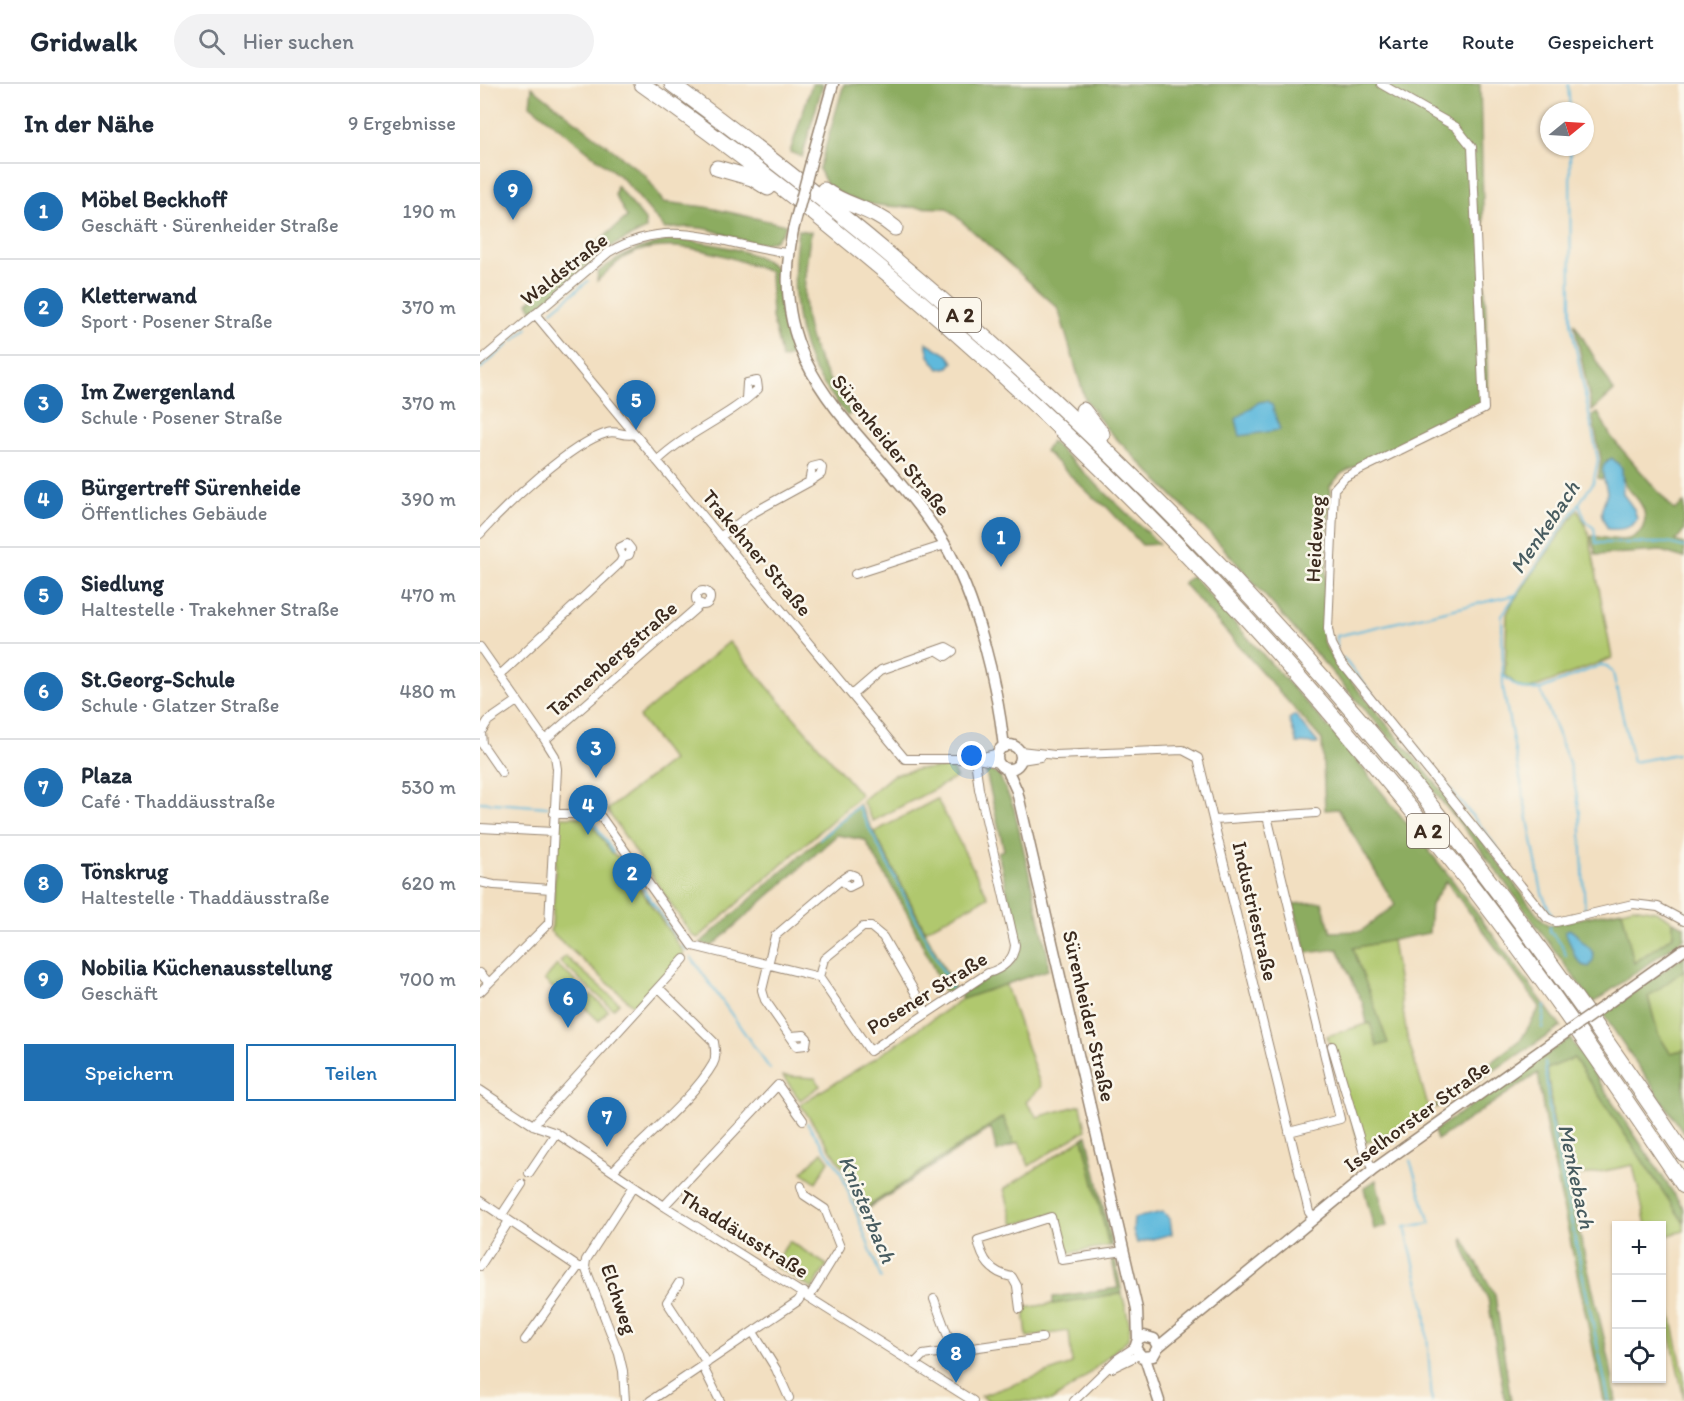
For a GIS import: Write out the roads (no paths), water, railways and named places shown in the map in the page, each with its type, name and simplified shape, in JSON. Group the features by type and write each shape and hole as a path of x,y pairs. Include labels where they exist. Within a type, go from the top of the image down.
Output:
{"highway":[{"name":"A 2","path":"642,84 823,222 941,321 1084,452 1145,513 1299,678 1400,797 1528,960 1684,1186"},
{"name":"A 2","path":"672,84 787,171 955,311 1124,468 1240,587 1391,757 1542,949 1684,1154"},
{"path":"717,168 752,178 809,220 823,222"},
{"path":"787,171 796,168 832,196 877,213 895,228"},
{"path":"1083,410 1122,455 1124,468"}],"main road":[{"name":"Sürenheider Straße","path":"833,84 788,253 786,290 791,320 799,349 815,382 831,405 910,496 945,544 970,597 1010,757 1159,1401"},
{"name":"Isselhorster Straße","path":"1146,1347 1182,1328 1373,1170 1684,949"}],"street":[{"name":"Heideweg","path":"1380,84 1456,127 1472,147 1484,409 1346,477 1334,489 1330,636 1340,661 1547,918 1556,922 1633,904 1658,907 1684,921"},
{"name":"Waldstraße","path":"480,361 609,252 644,236 692,233 788,253"},
{"name":"Trakehner Straße","path":"535,314 905,759 1010,757"},
{"path":"657,461 669,449 746,399"},
{"path":"480,534 546,471 589,441 608,432 619,416"},
{"path":"608,432 634,434"},
{"path":"720,537 744,519 809,482"},
{"path":"855,574 945,544"},
{"path":"500,675 623,557"},
{"name":"Tannenbergstraße","path":"545,740 701,604"},
{"path":"480,647 545,740 557,764 549,923 546,930 488,982 480,992"},
{"path":"852,694 881,670 938,651"},
{"path":"502,773 482,744 481,732 488,721 517,700"},
{"name":"Industriestraße","path":"1010,757 1182,750 1191,752 1201,764 1289,1132 1309,1212 1314,1219"},
{"name":"Posener Straße","path":"819,977 870,1051 988,973 1002,968 1014,954 1015,945 979,789 976,759"},
{"path":"1215,820 1316,813"},
{"path":"554,814 592,814 601,818 693,946 819,977 824,959 863,927 871,927 883,937 927,1013"},
{"path":"1268,816 1340,1119 1289,1132"},
{"path":"480,828 553,832"},
{"path":"791,1036 765,1000 762,990 775,936 841,880"},
{"path":"480,882 551,889"},
{"path":"533,1125 684,958"},
{"path":"480,974 488,982"},
{"path":"613,1171 697,1086 714,1063 716,1053 714,1042 659,987"},
{"path":"1332,1046 1363,1150 1373,1170"},
{"path":"664,1206 778,1085 803,1120"},
{"name":"Thaddäusstraße","path":"480,1090 533,1125 556,1132 664,1206 974,1401"},
{"path":"529,1173 556,1132"},
{"path":"480,1266 522,1184"},
{"name":"Elchweg","path":"625,1401 623,1371 619,1354 582,1267 634,1186"},
{"path":"650,1401 807,1294 840,1247 825,1209 804,1195 801,1186"},
{"path":"480,1201 582,1267 525,1340"},
{"path":"1020,1309 1017,1286 1012,1277 997,1274 981,1252 978,1240 1051,1217 1062,1260 1124,1251"},
{"path":"679,1283 667,1302 705,1365 720,1401"},
{"path":"934,1299 954,1350"},
{"path":"753,1332 776,1369 789,1398"},
{"path":"914,1364 922,1355 1041,1338"},
{"path":"1074,1401 1106,1371 1146,1347"}],"water":[{"path":"926,342 948,355 953,362 949,367 939,369 929,356"},
{"path":"1267,401 1272,405 1280,430 1240,436 1236,419 1259,402"},
{"path":"1612,458 1622,468 1623,494 1634,509 1637,519 1632,525 1620,529 1608,529 1602,518 1602,507 1607,493 1603,469 1607,461"},
{"path":"1295,715 1317,744 1297,743 1289,719"},
{"path":"1569,929 1592,951 1594,956 1589,967 1582,965 1575,956 1565,931"},
{"path":"1163,1212 1170,1219 1172,1234 1137,1243 1133,1230 1134,1218"}],"waterway":[{"name":"Menkebach","path":"1568,84 1569,102"},
{"name":"Menkebach","path":"1552,916 1542,893 1503,688 1502,615 1593,483 1598,460 1571,323 1570,156"},
{"path":"552,311 588,281"},
{"path":"513,341 528,328"},
{"path":"480,369 509,344"},
{"path":"1579,503 1586,522 1594,528 1596,543 1667,543 1684,547"},
{"path":"1337,648 1337,636 1515,595"},
{"path":"1343,658 1512,868"},
{"path":"1541,689 1601,665 1607,666 1613,673 1633,762 1677,754"},
{"path":"1504,676 1520,688 1540,689 1568,760 1580,813 1585,912"},
{"name":"Knisterbach","path":"480,802 548,807"},
{"path":"820,839 858,806 952,989"},
{"name":"Knisterbach","path":"563,807 583,808"},
{"name":"Knisterbach","path":"593,821 613,852"},
{"name":"Knisterbach","path":"620,858 639,883"},
{"name":"Knisterbach","path":"642,887 677,938"},
{"name":"Menkebach","path":"1550,926 1550,932 1563,946 1566,956"},
{"name":"Knisterbach","path":"682,945 686,950"},
{"name":"Knisterbach","path":"691,957 770,1069"},
{"name":"Menkebach","path":"1542,1028 1545,1006"},
{"name":"Menkebach","path":"1545,1062 1550,1119 1609,1401"},
{"name":"Knisterbach","path":"807,1123 840,1170 881,1278"},
{"path":"1410,1160 1430,1223 1405,1227 1425,1309 1432,1401"}],"place":[{"name":"Nobilia Küchenausstellung","path":"513,220"},
{"name":"Siedlung","path":"636,430"},
{"name":"Möbel Beckhoff","path":"1001,567"},
{"name":"Im Zwergenland","path":"596,778"},
{"name":"Bürgertreff Sürenheide","path":"588,835"},
{"name":"Kletterwand","path":"632,903"},
{"name":"St.Georg-Schule","path":"568,1028"},
{"name":"Plaza","path":"607,1147"},
{"name":"Tönskrug","path":"956,1383"}]}
